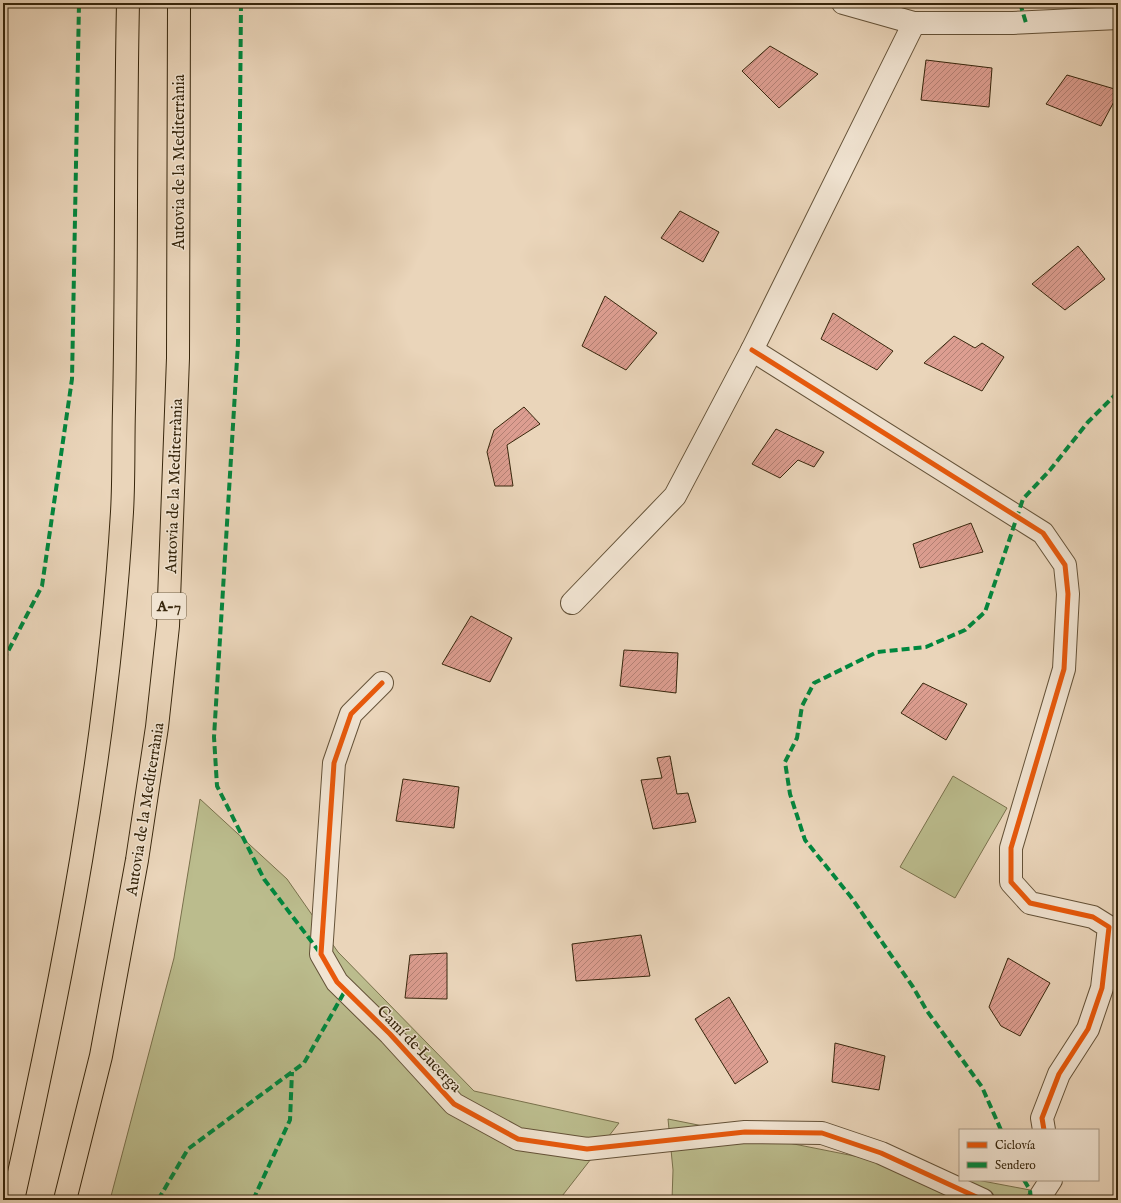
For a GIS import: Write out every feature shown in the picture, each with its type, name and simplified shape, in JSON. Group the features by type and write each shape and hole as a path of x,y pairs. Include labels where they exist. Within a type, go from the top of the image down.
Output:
{"highway":[{"path":"13,1200 54,1016 93,794 108,679 122,511 126,337 128,3"},
{"name":"Autovia de la Mediterrània","path":"65,1200 101,1056 137,860 157,727 168,626 178,358 179,3"}],"street":[{"path":"843,3 914,23 1013,23 1118,18"},
{"path":"572,603 675,496 752,350 914,23"},
{"path":"752,350 1043,533 1064,565 1068,594 1064,669 1010,848 1011,882 1030,902 1093,918 1109,927 1102,988 1088,1029 1059,1074 1042,1118 1044,1129"},
{"name":"Camí de Lucerga","path":"382,683 351,714 334,763 321,954 337,982 390,1034 454,1104 518,1139 587,1149 745,1132 822,1133 881,1153 983,1200"},
{"path":"1038,1200 1052,1181"},
{"path":"1053,1181 1060,1200"}],"green space":[{"path":"953,776 1007,808 955,898 900,867"},
{"path":"200,799 287,879 338,952 474,1091 619,1123 559,1200 110,1200 174,958"},
{"path":"668,1119 959,1177 959,1181 982,1181 1030,1190 1046,1200 672,1200 673,1170"}],"building":[{"path":"770,46 818,74 779,108 742,71"},
{"path":"926,60 992,68 989,107 921,100"},
{"path":"1067,75 1118,90 1118,94 1101,126 1046,104"},
{"path":"680,211 719,232 703,262 661,238"},
{"path":"1078,246 1105,279 1065,310 1032,284"},
{"path":"605,296 657,333 626,370 582,346"},
{"path":"833,313 893,351 877,370 821,339"},
{"path":"954,336 975,348 982,343 1004,357 982,391 924,363"},
{"path":"524,407 540,424 507,445 513,486 495,486 487,452 494,430"},
{"path":"776,429 824,452 814,467 798,460 780,478 752,464"},
{"path":"971,523 983,552 920,568 913,544"},
{"path":"471,616 512,638 490,682 442,664"},
{"path":"624,650 678,653 676,693 620,686"},
{"path":"923,683 967,704 946,740 901,713"},
{"path":"670,756 677,794 688,793 696,822 653,829 641,780 662,778 657,758"},
{"path":"403,779 459,787 454,828 396,821"},
{"path":"641,935 650,976 576,981 572,944"},
{"path":"447,953 447,999 405,998 410,955"},
{"path":"1008,958 1050,983 1020,1036 1001,1026 989,1007"},
{"path":"729,997 768,1062 735,1084 695,1019"},
{"path":"835,1043 885,1056 879,1090 832,1082"}],"marked path":[{"path":"3,661 42,586 72,379 79,3"},
{"path":"241,3 238,343 214,737 217,786 264,879 321,954"},
{"path":"1020,3 1026,23"},
{"path":"1001,1129 982,1087 927,1011 913,987 851,897 805,840 790,794 785,762 797,738 802,706 814,683 877,652 926,647 965,630 985,612 1023,499 1050,470 1088,422 1118,392"},
{"path":"158,1200 188,1149 304,1063 345,991"},
{"path":"253,1200 290,1120 292,1072"},
{"path":"1025,1181 1030,1190 1031,1200"}],"cycle path":[{"path":"752,350 1043,533 1065,565 1068,594 1064,669 1011,848 1011,882 1030,903 1093,917 1109,927 1102,988 1088,1029 1059,1074 1042,1118 1044,1129"},
{"path":"382,683 351,714 334,763 321,954 337,982 390,1034 454,1104 518,1139 587,1149 745,1132 822,1133 881,1153 983,1200"}]}
